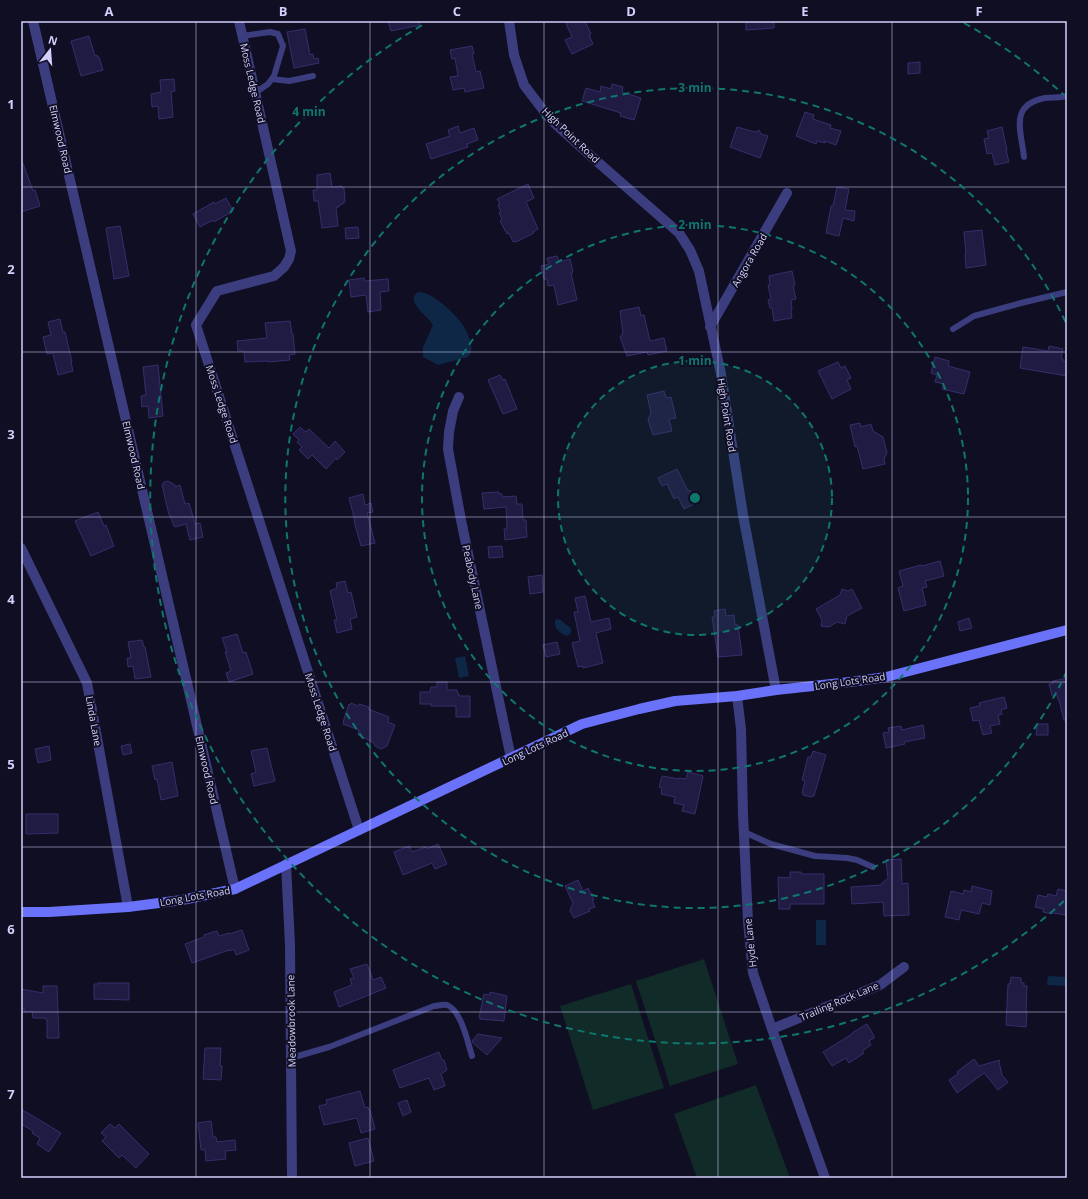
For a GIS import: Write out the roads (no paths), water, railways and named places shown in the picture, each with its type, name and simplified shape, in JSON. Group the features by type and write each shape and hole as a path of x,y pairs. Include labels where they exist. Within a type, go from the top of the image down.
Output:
{"main road":[{"name":"Long Lots Road","path":"21,912 49,912 128,907 182,900 235,889 582,724 596,720 675,701 737,696 886,677 1067,630"}],"street":[{"name":"Elmwood Road","path":"33,21 235,889"},
{"name":"Moss Ledge Road","path":"239,21 290,251 289,259 284,267 274,276 216,291 196,325 359,830"},
{"name":"High Point Road","path":"508,21 514,55 524,85 550,119 590,156 680,233 690,250 699,271 721,374 743,515 776,690"},
{"name":"Angora Road","path":"710,327 787,193"},
{"name":"Peabody Lane","path":"459,397 453,411 449,432 448,449 511,758"},
{"name":"Linda Lane","path":"21,548 87,683 128,907"},
{"name":"Hyde Lane","path":"737,696 741,729 748,922 753,973 825,1178"},
{"name":"Meadowbrook Lane","path":"286,864 290,945 292,1178"},
{"name":"Trailing Rock Lane","path":"772,1029 880,985 904,967"}],"lane":[{"path":"242,36 270,32 278,34 283,46 274,76 268,84 255,94"},
{"path":"272,79 289,81 313,76"},
{"path":"1024,157 1019,121 1023,110 1032,102 1047,98 1067,96"},
{"path":"953,329 974,316 1067,292"},
{"path":"744,832 771,844 815,856 847,858 857,860 873,867"},
{"path":"291,1058 329,1047 434,1006 446,1005 458,1015 472,1056"}],"water":[{"path":"418,292 423,292 436,299 460,320 470,341 471,350 468,357 438,365 423,357 423,347 433,325 415,303 414,296"},
{"path":"556,619 561,620 571,628 571,632 567,636 557,629 555,625"},
{"path":"465,656 469,676 459,678 455,658"},
{"path":"816,920 826,920 826,945 816,945"},
{"path":"1048,976 1067,977 1067,986 1047,985"}]}
